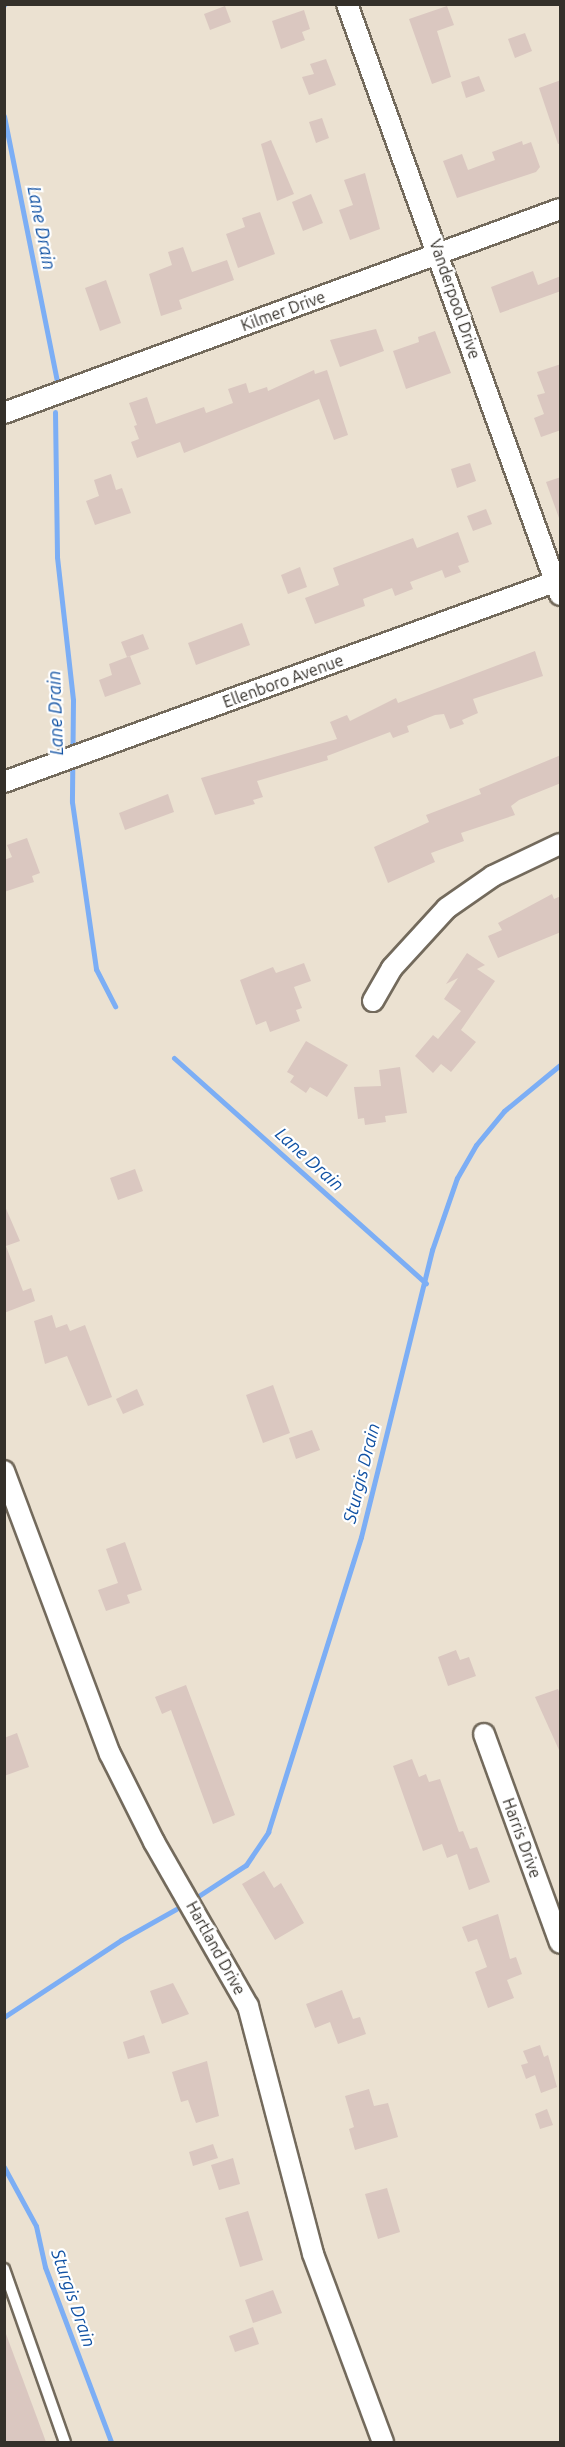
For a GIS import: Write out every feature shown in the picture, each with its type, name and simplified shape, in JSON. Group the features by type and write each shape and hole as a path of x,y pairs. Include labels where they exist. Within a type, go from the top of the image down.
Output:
{"street":[{"name":"Vanderpool Drive","path":"347,4 559,586"},
{"name":"Kilmer Drive","path":"4,413 561,209"},
{"name":"Ellenboro Avenue","path":"4,782 559,586"},
{"path":"373,1001 392,968 447,908 493,876 561,844"},
{"name":"Hartland Drive","path":"4,1471 110,1754 154,1842 248,2006 313,2254 382,2442"},
{"name":"Harris Drive","path":"484,1734 561,1942"}],"lane":[{"path":"4,2269 65,2442"}],"building":[{"path":"225,6 231,22 210,30 204,14"},
{"path":"447,6 454,25 437,31 451,77 432,84 409,19"},
{"path":"304,10 310,29 302,32 305,40 281,49 272,21"},
{"path":"525,33 532,51 515,58 508,39"},
{"path":"326,59 336,85 309,95 302,77 314,74 310,64"},
{"path":"479,76 485,91 466,98 461,82"},
{"path":"561,80 561,143 558,144 539,88"},
{"path":"322,118 329,138 316,143 309,122"},
{"path":"271,140 294,194 277,201 261,144"},
{"path":"522,141 523,145 531,142 540,167 536,172 457,198 443,161 462,154 468,170 495,160 492,152"},
{"path":"365,173 380,229 350,240 339,210 353,205 344,180"},
{"path":"311,194 323,223 303,231 292,202"},
{"path":"260,212 275,254 238,268 226,234 245,227 242,218"},
{"path":"183,247 192,272 227,260 234,280 179,300 182,309 161,316 149,274 172,265 168,252"},
{"path":"533,271 538,285 561,276 561,291 500,313 491,287"},
{"path":"106,280 121,323 100,331 85,288"},
{"path":"376,329 384,351 340,367 330,340"},
{"path":"435,331 451,373 406,389 393,351 419,342 418,337"},
{"path":"561,364 561,430 541,437 534,418 544,414 537,395 545,393 537,372"},
{"path":"314,370 315,374 327,370 348,435 334,440 319,399 184,453 180,442 137,458 131,442 139,439 134,426 137,425 129,403 147,397 156,424 204,407 206,413 233,403 228,389 246,383 249,393 267,387 268,391"},
{"path":"470,463 476,481 457,488 451,469"},
{"path":"111,474 116,490 122,488 131,513 95,525 86,501 99,496 94,480"},
{"path":"561,477 561,518 559,518 546,482"},
{"path":"486,509 492,524 473,531 467,516"},
{"path":"458,532 469,562 458,566 461,572 445,578 442,570 410,582 413,589 395,596 392,588 363,599 365,606 315,624 305,598 339,585 333,568 413,538 417,548"},
{"path":"300,567 307,587 288,594 281,575"},
{"path":"242,623 250,645 196,665 188,643"},
{"path":"143,634 149,649 127,657 121,642"},
{"path":"535,651 543,676 473,699 478,713 462,720 464,724 450,729 444,714 435,715 407,726 409,732 393,738 390,732 327,756 328,760 257,781 263,797 253,800 255,804 215,815 201,778 337,739 330,722 347,715 350,721 396,698 398,703"},
{"path":"130,656 141,684 105,697 99,680 112,675 109,664"},
{"path":"561,755 561,783 519,800 511,806 515,815 461,833 464,841 431,853 435,862 388,883 374,847 429,822 426,815 481,794 479,789"},
{"path":"168,794 174,812 125,830 119,813"},
{"path":"27,838 40,873 32,876 34,882 4,892 4,860 12,857 7,845"},
{"path":"552,894 554,899 561,896 561,932 498,958 488,936 502,930 498,923"},
{"path":"467,953 485,965 477,969 495,981 461,1030 476,1042 451,1072 441,1064 433,1073 415,1056 433,1035 438,1039 461,1011 444,999 458,978 446,984"},
{"path":"304,963 311,981 294,987 302,1008 296,1010 300,1021 270,1032 266,1021 256,1025 240,980 273,967 276,973"},
{"path":"306,1041 348,1065 327,1097 310,1087 306,1093 290,1082 294,1076 287,1072"},
{"path":"400,1067 407,1113 385,1116 386,1122 365,1125 364,1118 358,1119 354,1087 381,1086 379,1070"},
{"path":"135,1169 143,1191 118,1200 110,1178"},
{"path":"4,1204 20,1241 6,1246 23,1291 31,1288 35,1301 4,1313"},
{"path":"52,1315 56,1328 67,1324 70,1331 85,1325 112,1397 88,1406 67,1356 45,1364 34,1321"},
{"path":"273,1385 290,1433 263,1443 246,1395"},
{"path":"137,1389 144,1405 123,1414 116,1399"},
{"path":"312,1430 320,1450 296,1459 289,1438"},
{"path":"125,1542 142,1590 127,1595 130,1603 106,1611 98,1590 118,1583 106,1549"},
{"path":"456,1650 460,1660 469,1657 476,1676 448,1686 438,1657"},
{"path":"186,1685 235,1815 213,1824 171,1710 162,1714 155,1697"},
{"path":"558,1689 561,1696 559,1750 535,1697"},
{"path":"17,1733 29,1767 4,1776 4,1738"},
{"path":"412,1759 419,1777 426,1774 429,1782 440,1779 459,1832 463,1831 470,1849 477,1847 490,1882 469,1890 457,1854 447,1858 442,1844 423,1851 393,1766"},
{"path":"264,1871 274,1888 281,1883 304,1923 275,1940 242,1884"},
{"path":"498,1914 510,1959 516,1957 522,1974 507,1980 514,1998 488,2008 475,1972 487,1967 477,1939 468,1942 462,1927"},
{"path":"173,1983 189,2014 162,2024 150,1991"},
{"path":"342,1990 353,2019 360,2017 366,2034 338,2044 330,2022 315,2028 306,2004"},
{"path":"144,2035 150,2053 128,2059 123,2042"},
{"path":"540,2045 544,2057 548,2055 557,2087 541,2093 535,2075 526,2079 521,2065 528,2063 523,2051"},
{"path":"207,2061 219,2116 196,2123 188,2100 181,2102 172,2072"},
{"path":"369,2089 374,2106 388,2103 398,2137 355,2150 349,2129 354,2127 345,2096"},
{"path":"547,2109 553,2125 540,2129 535,2114"},
{"path":"213,2144 218,2158 193,2166 189,2152"},
{"path":"233,2158 240,2184 219,2190 211,2165"},
{"path":"387,2188 400,2232 378,2239 365,2194"},
{"path":"248,2211 263,2260 240,2267 225,2218"},
{"path":"273,2290 282,2313 253,2323 245,2300"},
{"path":"253,2327 259,2344 235,2352 229,2336"},
{"path":"6,2334 46,2442 4,2442"}],"waterway":[{"name":"Lane Drain","path":"4,116 57,382"},
{"name":"Lane Drain","path":"55,412 57,557 73,700 72,802 96,969 115,1006"},
{"name":"Lane Drain","path":"174,1058 426,1283"},
{"name":"Sturgis Drain","path":"200,1895 246,1865 268,1832 361,1537 432,1250 457,1178 476,1145 504,1111 560,1065"},
{"name":"Sturgis Drain","path":"4,2017 121,1940 176,1909"},
{"name":"Sturgis Drain","path":"4,2167 36,2226 45,2267 111,2442"}]}
